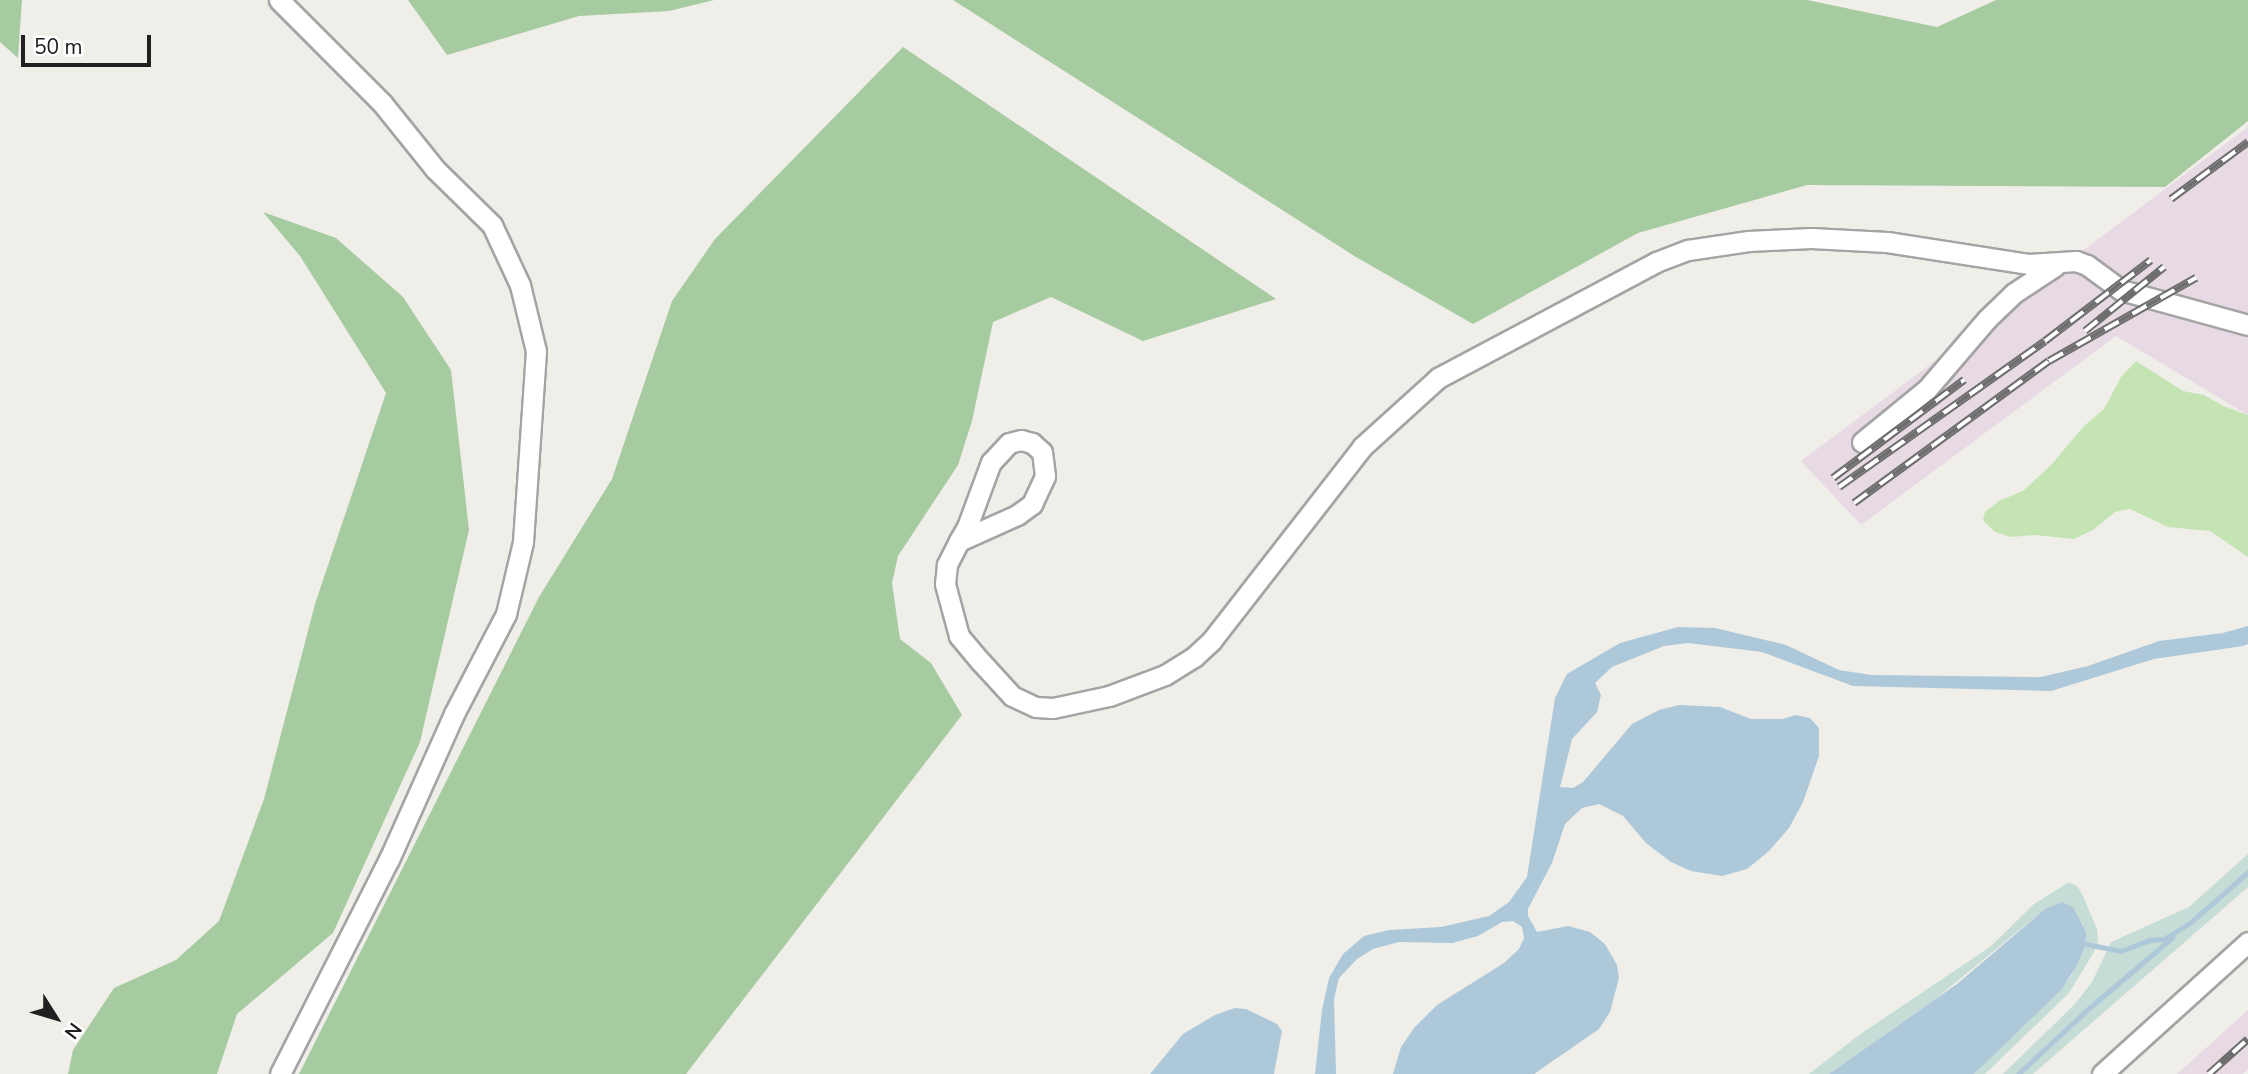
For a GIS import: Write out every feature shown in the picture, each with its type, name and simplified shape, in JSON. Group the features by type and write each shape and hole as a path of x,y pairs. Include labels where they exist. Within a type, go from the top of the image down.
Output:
{"lane":[{"path":"279,0 382,103 435,169 492,225 520,285 536,351 523,542 506,614 454,714 389,859 280,1074"},
{"path":"959,541 1017,515 1032,504 1045,476 1042,452 1032,443 1021,440 1009,443 991,462 947,565 945,584 949,608 959,636 1012,696 1036,707 1053,708 1110,696 1165,675 1194,657 1212,640 1362,447 1438,378 1656,262 1688,250 1748,241 1811,238 1887,242 2029,264 2065,261 2087,265 2121,290 2248,325"},
{"path":"1862,442 1927,389 1987,319 2014,293 2038,275 2065,261"},
{"path":"2102,1074 2248,942"}],"shaded area":[{"path":"2248,127 2248,415 2116,336 1861,525 1801,461"},
{"path":"2248,626 2248,644 2243,646 2154,659 2051,691 1853,686 1762,652 1688,643 1664,646 1612,667 1595,683 1601,695 1597,712 1572,739 1560,787 1573,788 1583,782 1632,724 1659,710 1679,705 1720,707 1751,719 1782,719 1796,715 1810,718 1819,728 1819,756 1803,802 1789,828 1769,851 1747,869 1722,876 1691,871 1671,862 1646,843 1623,816 1599,804 1582,808 1565,824 1552,863 1528,909 1528,916 1537,932 1568,926 1590,932 1605,944 1617,965 1619,978 1610,1012 1599,1029 1534,1074 1393,1074 1401,1047 1414,1028 1437,1005 1504,963 1519,949 1524,938 1522,927 1513,921 1502,922 1478,936 1452,943 1399,942 1373,949 1357,959 1339,978 1334,999 1336,1074 1315,1074 1322,1010 1329,978 1343,954 1364,936 1389,930 1441,927 1489,916 1509,902 1527,877 1555,698 1567,674 1620,643 1678,627 1715,628 1786,645 1839,670 1871,675 2041,677 2088,666 2159,641 2223,633"},
{"path":"2248,854 2248,887 2033,1074 2003,1074 2074,1005 2092,982 2111,942 2189,907"},
{"path":"2069,882 2077,886 2083,896 2097,929 2098,941 2094,952 2069,993 1985,1074 1974,1074 2070,978 2085,947 2083,924 2045,909 1933,1001 1829,1074 1809,1074 1859,1035 1990,947 2034,904"},
{"path":"2062,902 2073,907 2086,932 2085,947 2076,967 2061,990 1974,1074 1829,1074 1957,984 2045,909"},
{"path":"1235,1008 1246,1009 1277,1024 1282,1031 1274,1074 1150,1074 1183,1034 1215,1015"},
{"path":"2248,1010 2248,1069 2243,1074 2177,1074"}],"green space":[{"path":"0,0 22,0 18,58 0,42"},
{"path":"408,0 714,0 669,11 579,16 447,55"},
{"path":"953,0 1807,0 1937,27 1996,0 2248,0 2248,121 2165,187 1807,185 1638,233 1473,324 1356,257"},
{"path":"903,47 1276,299 1143,341 1051,297 993,322 972,421 958,465 898,556 892,583 900,639 931,663 962,715 686,1074 299,1074 539,597 612,479 672,301 715,239"},
{"path":"263,212 336,238 403,297 451,370 469,530 420,742 333,933 237,1014 217,1074 68,1074 73,1050 114,988 176,960 219,921 264,799 315,604 386,393 300,256"},
{"path":"2136,361 2183,391 2204,395 2223,406 2248,415 2248,557 2210,531 2168,527 2130,509 2115,512 2093,530 2074,539 2035,535 2011,537 1995,532 1983,520 1985,512 1999,501 2023,491 2051,465 2084,426 2104,409 2121,377"}],"waterway":[{"path":"2081,943 2121,951 2150,940 2164,939 2191,922 2248,872"},
{"path":"2018,1074 2088,1009 2173,937"}],"railway":[{"path":"2171,199 2248,142"},
{"path":"1839,487 2045,341 2151,260"},
{"path":"2085,331 2164,267"},
{"path":"1854,503 2049,361 2196,278"},
{"path":"1833,478 1964,380"},
{"path":"2209,1074 2248,1039"}]}
